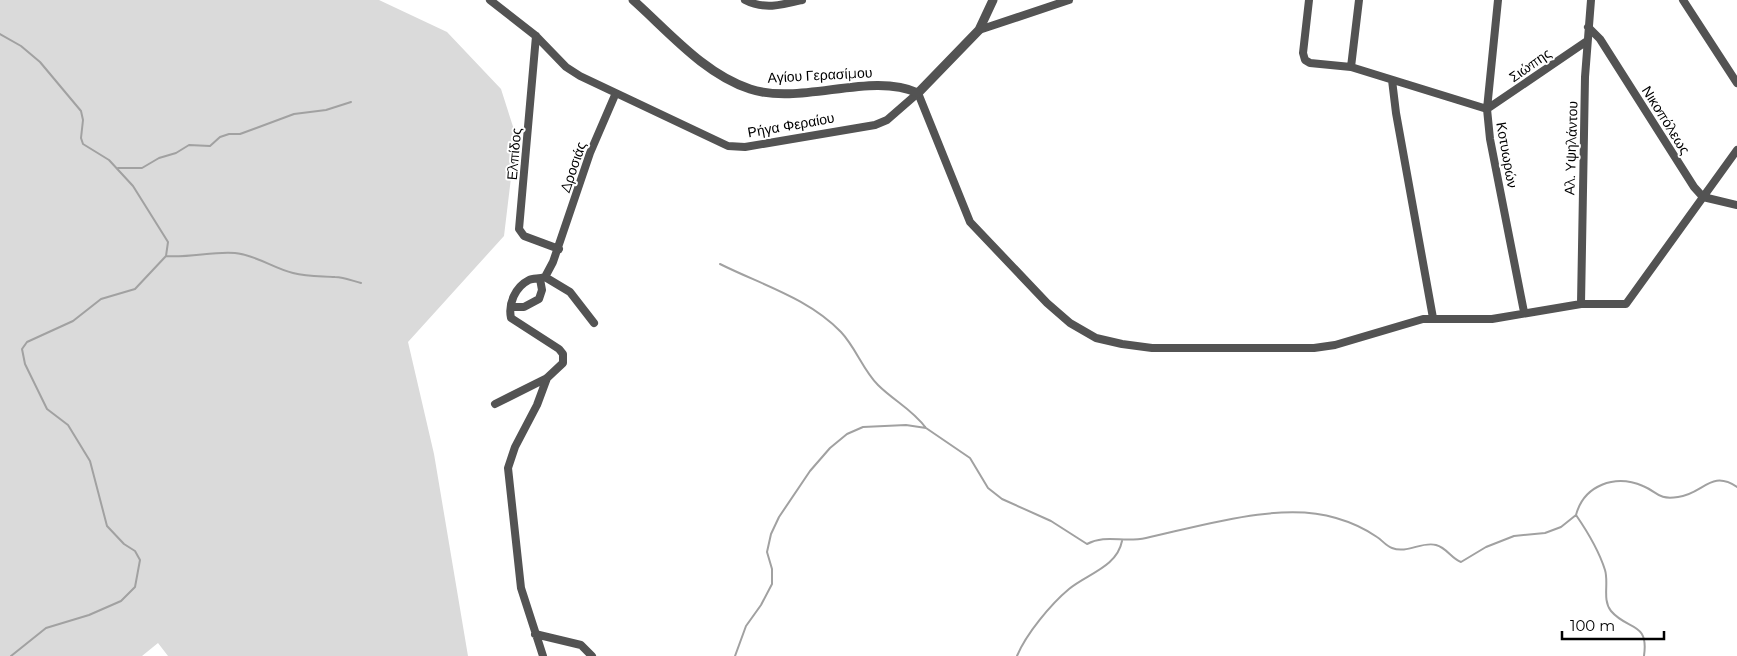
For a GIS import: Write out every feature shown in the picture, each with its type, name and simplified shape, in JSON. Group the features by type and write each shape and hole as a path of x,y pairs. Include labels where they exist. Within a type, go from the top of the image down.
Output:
{"street":[{"name":"Ρήγα Φεραίου","path":"490,0 536,36 566,67 615,94 735,148 875,125 894,115 979,30 993,0"},
{"name":"Αγίου Γερασίμου","path":"633,0 701,61 718,73 750,89 790,93 892,85 918,93"},
{"path":"745,0 755,5 770,7 802,0"},
{"path":"979,30 1069,0"},
{"path":"1309,0 1304,60 1310,63 1351,67 1487,109"},
{"path":"1351,67 1358,0"},
{"name":"Κοτυωρών","path":"1498,0 1487,109 1490,139 1524,312"},
{"name":"Αλ. Υψηλάντου","path":"1581,301 1587,41 1591,0"},
{"path":"1683,0 1737,83"},
{"name":"Νικοπόλεως","path":"1588,27 1600,39 1684,172 1703,197"},
{"name":"Ελπίδος","path":"536,36 519,229 524,236 559,249"},
{"name":"Σιώπης","path":"1487,109 1587,41"},
{"path":"1392,80 1396,113 1434,318"},
{"path":"918,93 970,222 1047,303 1070,324 1096,338 1152,348 1259,350 1314,348 1335,345 1408,322 1434,318 1486,319 1581,301 1626,304 1737,150"},
{"name":"Δροσιάς","path":"512,307 524,307 539,299 542,290 542,278 559,249 590,154 615,94"},
{"path":"1703,197 1737,205"},
{"path":"495,404 547,378 563,362 564,354 511,318 512,299 518,287 530,279 542,278 570,292 594,323"},
{"path":"543,656 534,634 521,588 508,468 515,447 537,405 547,378"},
{"path":"534,634 581,645 592,656"}],"shaded area":[{"path":"0,0 379,0 447,32 501,89 516,136 504,236 408,342 434,454 468,656 168,656 158,643 142,656 0,656"}],"waterway":[{"path":"0,34 21,46 40,62 81,111 83,120 81,138 83,144 109,160 133,186 168,242 166,256 135,289 101,299 73,321 27,342 22,349 25,364 47,409 68,425 90,461 107,526 124,544 135,551 140,560 135,587 121,601 89,615 46,628 11,656"},
{"path":"118,168 142,168 159,158 176,153 189,145 210,146 220,137 229,134 240,134 294,114 326,110 351,102"},
{"path":"166,256 219,253 243,254 293,273 342,278 361,283"},
{"path":"720,264 784,293 828,320 846,338 868,373 878,385 921,421 926,428"},
{"path":"735,656 746,626 761,605 772,584 772,569 767,552 771,534 779,517 810,471 830,448 847,434 863,427 906,425 926,428 970,458 988,488 1002,499 1051,521 1087,544 1108,539 1130,540 1146,538 1241,517 1291,512 1314,513 1346,521 1379,538 1390,547 1403,550 1431,544 1436,545 1461,562 1486,547 1514,536 1545,533 1561,527 1576,515"},
{"path":"1644,656 1645,645 1640,632 1624,622 1608,607 1605,570 1592,541 1576,515 1580,505 1593,489 1612,482 1632,483 1648,488 1658,495 1671,498 1687,495 1713,481 1728,482 1737,487"},
{"path":"1017,656 1033,629 1055,603 1069,589 1108,564 1119,550 1122,541"}]}
